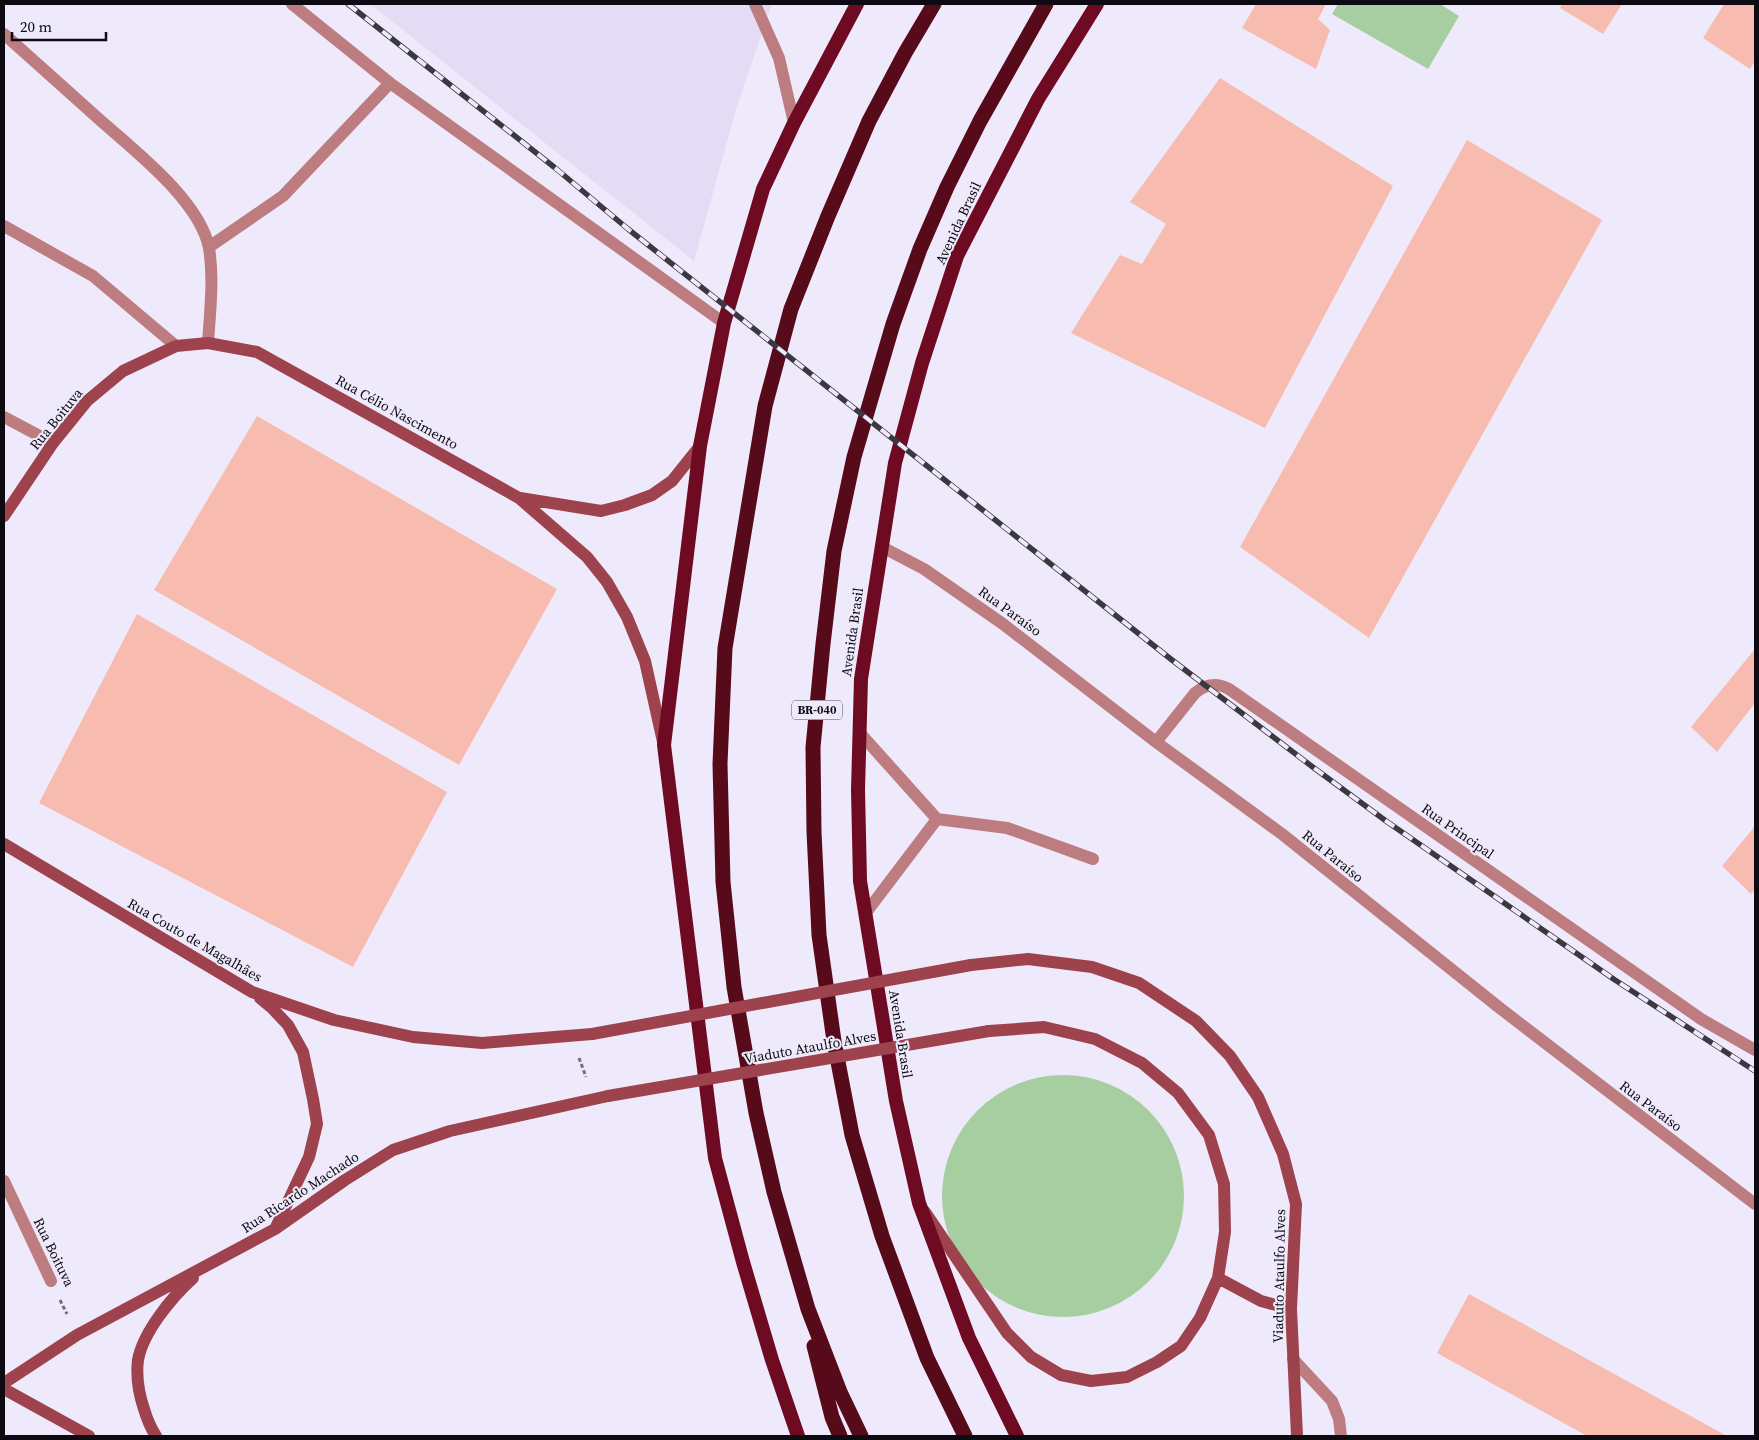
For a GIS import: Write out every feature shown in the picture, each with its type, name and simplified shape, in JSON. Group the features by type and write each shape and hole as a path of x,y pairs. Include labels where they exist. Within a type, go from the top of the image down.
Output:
{"highway":[{"path":"798,1436 772,1360 715,1158 664,745 700,446 724,323 762,189 794,123 857,4"},
{"path":"840,1436 832,1417 774,1192 756,1113 734,987 724,882 720,764 725,648 765,406 791,309 869,120 934,4"},
{"name":"Avenida Brasil","path":"965,1436 924,1348 882,1236 852,1135 834,1041 819,935 814,832 813,747 834,551 854,457 894,324 920,249 947,187 980,121 1046,4"},
{"name":"Avenida Brasil","path":"1017,1436 969,1338 919,1203 896,1101 860,881 859,732 861,679 895,463 922,364 957,256 1038,99 1096,4"},
{"path":"774,1192 808,1309 840,1392 861,1436"}],"main road":[{"name":"Rua Célio Nascimento","path":"176,346 208,343 257,352 520,498 588,557 608,582 645,661 664,745"},
{"name":"Rua Boituva","path":"4,516 53,443 87,400 122,371 176,346"},
{"path":"520,498 601,511 625,505 652,495 672,481 700,446"},
{"name":"Rua Couto de Magalhães","path":"4,844 252,992 334,1020 413,1037 482,1043 592,1034"},
{"name":"Viaduto Ataulfo Alves","path":"592,1034 972,966 1028,959 1092,967 1139,984 1196,1021 1230,1056 1258,1097 1283,1154 1296,1204 1291,1309 1297,1436"},
{"path":"252,992 272,1007 296,1038 303,1052 317,1124 309,1157 275,1229"},
{"name":"Viaduto Ataulfo Alves","path":"608,1096 989,1031 1044,1027 1095,1038 1142,1062 1178,1093 1209,1135 1224,1184 1225,1232 1218,1278 1200,1318 1181,1346 1157,1362 1127,1377 1091,1381 1061,1375 1031,1357 1007,1333 919,1203"},
{"name":"Rua Ricardo Machado","path":"4,1384 78,1335 275,1229 345,1180 393,1150 450,1131 608,1096"},
{"path":"156,1436 150,1427 139,1394 138,1360 150,1330 166,1307 185,1286 208,1266"},
{"path":"1218,1278 1261,1301 1291,1309"},
{"path":"4,1390 89,1436"}],"street":[{"path":"292,4 390,83 724,323"},
{"path":"755,4 779,58 794,123"},
{"path":"4,34 164,177 187,204 200,226 209,247 211,277 208,343"},
{"path":"209,247 283,196 390,83"},
{"path":"4,226 93,276 176,346"},
{"path":"4,417 53,443"},
{"name":"Rua Paraíso","path":"882,547 924,569 1004,624 1156,742 1282,834 1501,1009 1755,1204"},
{"name":"Rua Principal","path":"1156,742 1194,693 1202,687 1220,684 1229,688 1702,1019 1755,1050"},
{"path":"859,732 937,818 1006,828 1093,859"},
{"path":"865,914 937,818"},
{"name":"Rua Boituva","path":"4,1181 51,1281"},
{"path":"1293,1359 1332,1401 1339,1419 1341,1436"}],"path":[{"path":"571,1036 595,1099"},
{"name":"Rua Boituva","path":"51,1281 78,1335"}],"shaded area":[{"path":"370,4 772,4 737,106 694,261"}],"green space":[{"path":"1338,4 1440,4 1459,16 1428,69 1332,14"},
{"path":"1051,1075 1075,1075 1098,1080 1120,1089 1149,1110 1164,1129 1175,1150 1182,1172 1184,1196 1182,1220 1175,1242 1164,1263 1149,1282 1120,1303 1098,1312 1075,1317 1051,1317 1028,1312 1006,1303 986,1290 969,1273 956,1253 947,1231 942,1208 942,1184 947,1161 956,1139 969,1119 986,1102 1006,1089 1028,1080"}],"building":[{"path":"1256,4 1326,4 1318,19 1330,30 1316,69 1242,28"},
{"path":"1562,4 1622,4 1603,34 1560,8"},
{"path":"1724,4 1755,4 1755,61 1750,69 1703,38"},
{"path":"1220,78 1393,186 1265,428 1071,333 1120,255 1142,264 1166,224 1130,202"},
{"path":"1467,140 1602,220 1369,638 1240,547"},
{"path":"257,416 557,589 459,765 154,590"},
{"path":"137,614 447,792 353,967 39,803"},
{"path":"1755,649 1755,703 1717,752 1691,727"},
{"path":"1755,826 1755,889 1751,894 1722,866"},
{"path":"1469,1294 1727,1436 1587,1436 1437,1353"}],"railway":[{"path":"348,4 554,167 628,229 1172,660 1314,768 1386,821 1615,980 1755,1071"}]}
